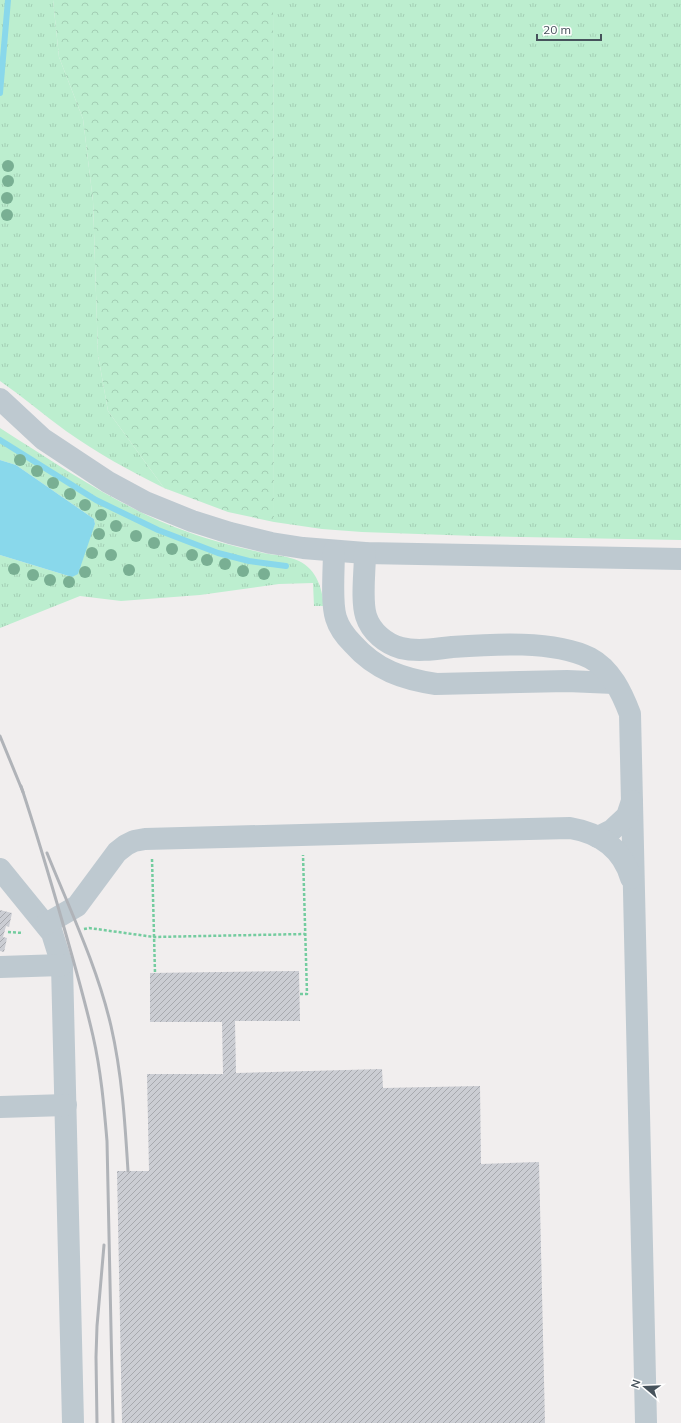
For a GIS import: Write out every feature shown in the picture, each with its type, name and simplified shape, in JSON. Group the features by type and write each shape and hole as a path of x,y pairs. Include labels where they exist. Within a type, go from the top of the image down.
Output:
{"street":[{"path":"0,399 43,439"},
{"path":"0,419 43,439 108,482 145,502 192,521 230,533 271,543 334,551 365,553 681,558"},
{"path":"334,551 334,606 339,624 363,656 396,675 416,681 436,684 567,681 614,682"},
{"path":"365,553 364,606 367,618 378,636 387,643 401,648 419,650 474,646 529,645 576,652 591,658 605,670 620,689 630,714 646,1423"},
{"path":"598,837 612,830 627,816 632,801"},
{"path":"49,928 77,906 117,852 134,841 151,839 570,828 585,830 611,846 622,857 629,870 634,887"},
{"path":"0,869 49,928 62,965 73,1423"},
{"path":"0,967 62,965"},
{"path":"0,1107 66,1105"}],"path":[{"path":"300,994 307,994 303,836"},
{"path":"151,839 155,973"},
{"path":"8,932 42,934 49,928 88,928 154,937 305,934"}],"green space":[{"path":"0,0 53,0 59,57 83,119 93,201 98,355 108,411 164,488 90,447 0,381"},
{"path":"53,0 273,0 274,522 228,512 164,488 108,411 98,355 93,201 83,119 59,57"},
{"path":"273,0 681,0 681,540 362,532 322,529 274,522"},
{"path":"0,428 114,499 138,511 163,522 216,541 299,561 310,569 318,580 324,606 314,606 313,583 279,584 200,595 121,601 80,596 0,628 0,555 72,577 95,524 94,519 16,465 0,460"}],"water":[{"path":"0,460 16,465 94,519 95,524 78,574 72,577 0,555"}],"building":[{"path":"0,910 12,913 9,927 6,926 3,937 7,938 4,952 0,951"},
{"path":"299,971 300,1021 235,1021 236,1073 382,1069 383,1088 480,1086 481,1164 539,1162 545,1423 122,1423 117,1171 149,1171 147,1074 223,1074 222,1022 150,1022 150,973"}],"waterway":[{"path":"0,93 8,0"},
{"path":"0,440 96,500 158,530 218,553 249,561 286,566"}],"railway":[{"path":"0,736 23,792"},
{"path":"21,786 33,822 80,984 96,1049 100,1075 107,1141 113,1423"},
{"path":"47,853 91,960 111,1026 120,1080 128,1171"},
{"path":"97,1423 97,1326 104,1245"}]}
